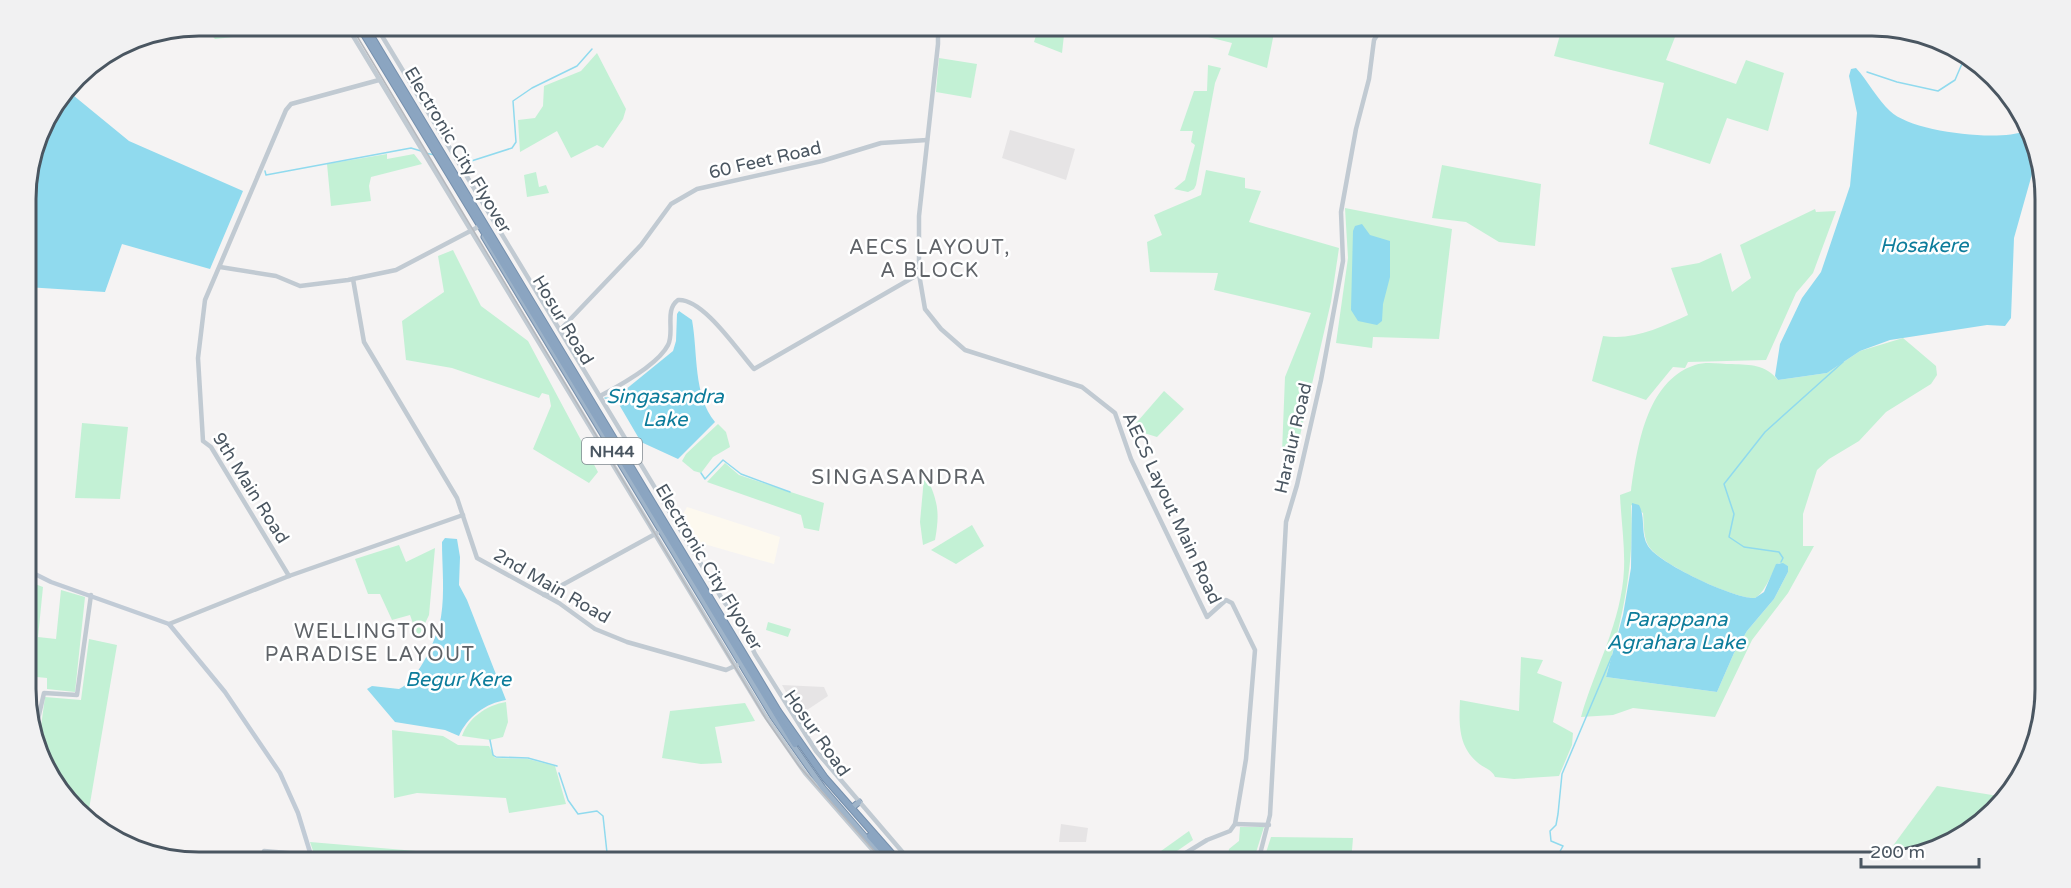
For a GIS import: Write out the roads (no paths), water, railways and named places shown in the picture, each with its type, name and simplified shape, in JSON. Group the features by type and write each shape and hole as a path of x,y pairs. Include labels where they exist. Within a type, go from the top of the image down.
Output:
{"highway":[{"name":"Hosur Road","path":"364,36 659,532 802,761 877,852"},
{"name":"Electronic City Flyover","path":"364,36 789,736 816,772 884,852"},
{"name":"Hosur Road","path":"372,36 786,718 827,776 892,852"},
{"name":"Electronic City Flyover","path":"372,36 789,728 825,778 891,852"},
{"path":"854,807 859,802"}],"main road":[{"path":"36,576 169,624 225,692 279,773 298,813 309,852"}],"street":[{"path":"353,36 593,435 603,445 659,532 764,714 805,772 876,852"},
{"path":"382,36 724,602 738,618 755,654 799,726 859,802 902,852"},
{"name":"AECS Layout Main Road","path":"938,36 919,216 919,274 927,312 961,347 984,357 1082,387 1115,413 1131,459 1207,617 1226,600 1232,603 1255,650 1246,759 1235,824"},
{"name":"Haralur Road","path":"1261,852 1269,825 1286,522 1297,485 1321,380 1343,261 1341,212 1355,131 1377,36"},
{"name":"9th Main Road","path":"289,576 211,447 203,441 199,376 202,312 286,110 291,104 379,80"},
{"name":"60 Feet Road","path":"560,330 641,245 671,204 697,189 822,161 881,143 927,141"},
{"path":"220,267 276,276 300,286 353,279 391,272 478,227"},
{"path":"600,396 636,374 666,348 670,337 671,310 678,300 684,300 707,313 754,369 919,274"},
{"name":"2nd Main Road","path":"353,279 364,342 455,495 477,558 563,605 585,624 627,642 726,670 737,665"},
{"path":"169,624 289,576 463,515"},
{"path":"544,595 659,532"},
{"path":"39,717 44,693 77,695 91,594"},
{"path":"1188,852 1207,840 1230,831 1235,824 1269,825"}],"water":[{"name":"Hosakere","path":"1856,68 1890,111 1916,125 1976,135 2020,132 2033,172 2014,238 2011,318 2005,326 1987,325 1890,340 1860,351 1827,373 1778,380 1775,376 1780,344 1802,298 1821,272 1850,186 1857,113 1849,76 1851,69"},
{"path":"74,96 129,141 243,191 210,269 122,244 105,292 36,288 37,178 53,127"},
{"path":"1362,224 1370,235 1390,241 1390,277 1383,304 1382,321 1377,325 1358,321 1351,310 1353,231 1355,226"},
{"name":"Singasandra Lake","path":"679,311 692,320 700,387 708,411 715,422 678,459 641,442 617,401 625,390 673,351"},
{"name":"Parappana Agrahara Lake","path":"1632,503 1639,505 1646,541 1655,553 1697,579 1731,593 1755,598 1764,592 1776,564 1783,563 1788,566 1788,572 1774,599 1747,631 1734,653 1717,692 1606,677 1623,615 1631,568"},
{"name":"Begur Kere","path":"445,538 457,539 460,557 459,585 506,700 491,704 478,712 462,729 459,736 445,730 395,722 367,689 372,686 399,689 413,677 426,658 436,636 441,617 442,542"}],"waterway":[{"path":"462,164 512,148 516,142 513,101 532,88 577,66 592,49"},
{"path":"1867,72 1897,82 1938,91 1955,80 1962,64"},
{"path":"265,171 266,175 411,148 421,151"},
{"path":"425,153 435,155"},
{"path":"1781,562 1783,558 1779,552 1744,547 1729,537 1734,514 1724,484 1765,432 1843,362"},
{"path":"605,398 619,399"},
{"path":"701,473 705,479 723,460 741,474 790,492"},
{"path":"1560,852 1563,846 1551,841 1550,831 1556,825 1562,774 1612,656"},
{"path":"490,740 493,755 496,757 528,758 557,766"},
{"path":"559,773 568,800 578,814 597,811 603,816 607,852"}],"railway":[{"path":"357,36 766,719 799,766 875,852"}],"district":[{"name":"AECS LAYOUT, A BLOCK","path":"930,258"},
{"name":"SINGASANDRA","path":"899,477"},
{"name":"WELLINGTON PARADISE LAYOUT","path":"370,642"}]}
